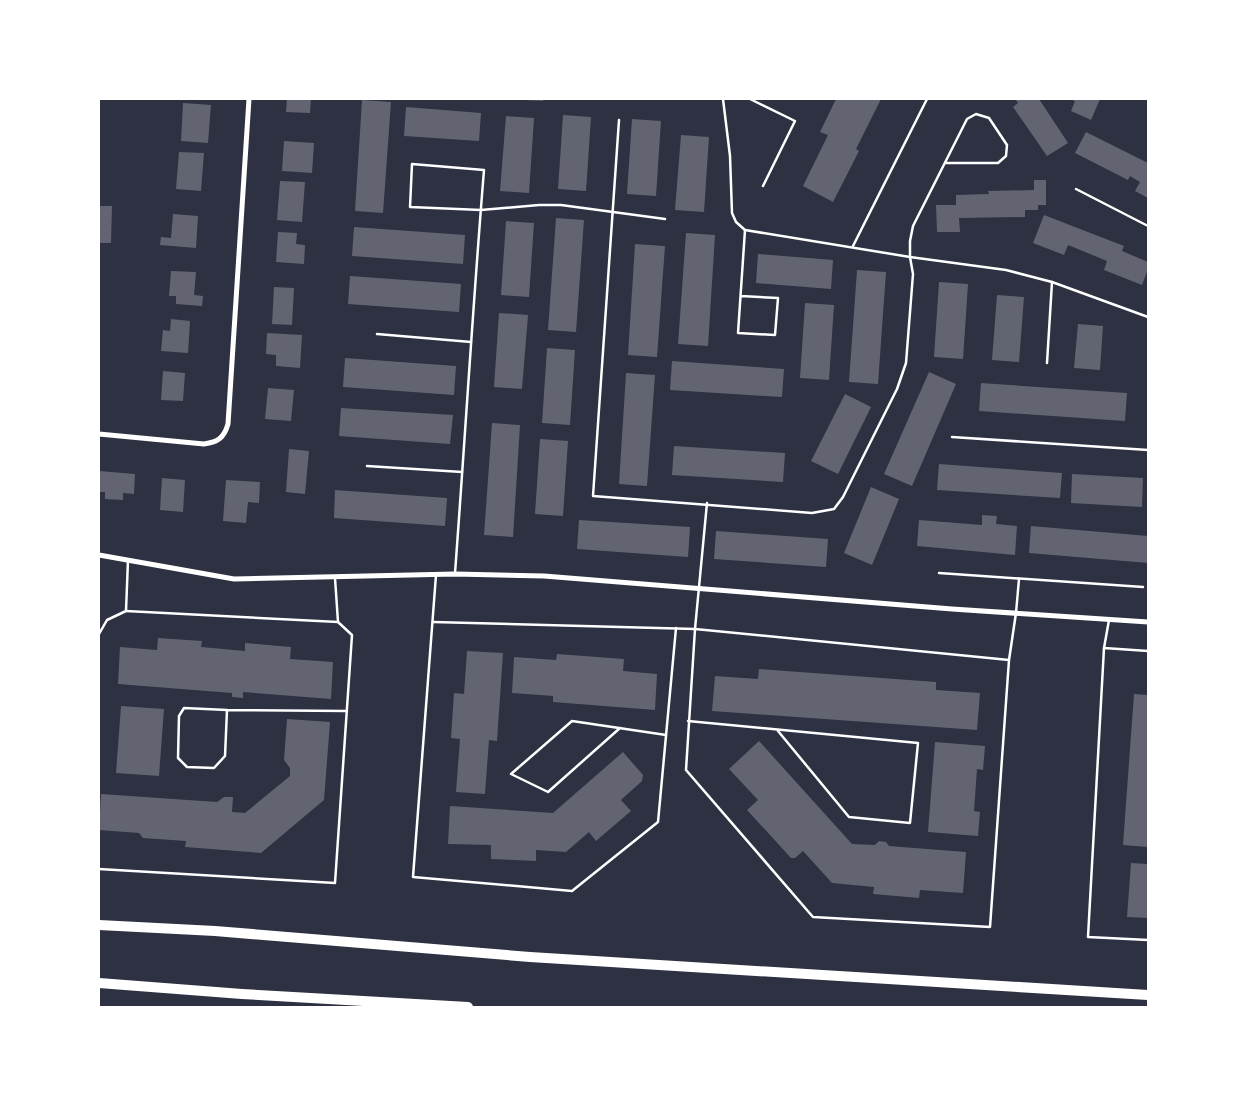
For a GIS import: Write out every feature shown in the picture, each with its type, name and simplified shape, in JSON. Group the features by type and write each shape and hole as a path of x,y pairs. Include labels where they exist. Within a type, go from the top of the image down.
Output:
{"highway":[{"path":"99,925 215,932 530,957 1148,995"},
{"path":"99,984 468,1007"}],"street":[{"path":"99,434 204,444 219,441 225,434 228,424 250,99"},
{"path":"99,555 234,579 436,574 544,576 1016,614 1148,622"}],"lane":[{"path":"723,99 730,156 732,213 736,222 745,230 853,246 910,257 1006,270 1052,282 1148,317"},
{"path":"750,99 795,121 762,186"},
{"path":"853,246 927,99"},
{"path":"619,120 593,496 812,513 834,509 843,497 897,388 906,364 913,274 910,240 914,226 967,119 976,114 989,118 1007,145 1006,156 998,163 946,163"},
{"path":"455,574 471,342 481,210 484,170 412,164 410,207 481,210 561,205 665,219"},
{"path":"1076,189 1148,226"},
{"path":"740,296 778,298 775,335 738,333 740,296 745,230"},
{"path":"1047,363 1052,282"},
{"path":"377,334 471,342"},
{"path":"952,437 1148,450"},
{"path":"367,466 462,472"},
{"path":"706,504 688,721 686,770 813,917 990,927 1009,660 1019,578"},
{"path":"126,610 128,560"},
{"path":"939,573 1143,587"},
{"path":"436,574 413,877 572,891 658,822 676,628"},
{"path":"335,577 338,622"},
{"path":"99,634 107,620 126,610 338,622 352,635 335,883 99,869"},
{"path":"1109,620 1104,648 1088,937 1148,940"},
{"path":"433,622 695,629 1009,660"},
{"path":"1104,648 1148,651"},
{"path":"227,710 225,756 214,768 187,767 178,758 178,716 184,708 347,711"},
{"path":"620,728 548,792 512,774 572,721 620,728 666,735"},
{"path":"688,721 918,743 910,823 849,817 778,731"}],"building":[{"path":"287,99 311,99 310,113 286,112"},
{"path":"543,99 543,101 525,100"},
{"path":"836,99 881,99 856,149 859,151 833,202 803,186 828,135 820,132"},
{"path":"1015,99 1039,99 1068,143 1047,156 1013,107 1018,103"},
{"path":"1069,99 1100,99 1091,120 1071,111 1075,101"},
{"path":"362,100 391,102 383,213 355,211"},
{"path":"183,103 211,105 208,143 181,141"},
{"path":"406,107 481,113 479,141 404,136"},
{"path":"563,115 591,117 586,191 558,189"},
{"path":"506,116 534,118 529,193 500,191"},
{"path":"632,119 661,121 656,196 627,194"},
{"path":"1086,132 1148,163 1148,198 1135,191 1140,182 1130,176 1128,180 1075,153"},
{"path":"681,135 709,137 704,212 675,210"},
{"path":"284,141 314,143 312,173 282,171"},
{"path":"179,152 204,153 201,191 176,189"},
{"path":"1034,180 1046,180 1046,205 1038,205 1038,210 1025,210 1025,217 959,218 960,232 937,232 936,205 956,205 956,195 989,194 988,191 1034,190"},
{"path":"280,181 305,182 302,222 277,220"},
{"path":"99,206 112,206 111,243 99,243"},
{"path":"173,214 198,216 196,248 160,245 161,237 171,238"},
{"path":"1044,215 1124,246 1122,251 1148,262 1148,269 1142,285 1104,270 1107,261 1068,245 1064,255 1033,243"},
{"path":"556,218 584,220 576,332 548,330"},
{"path":"506,221 534,223 529,297 501,295"},
{"path":"354,227 465,235 463,264 352,256"},
{"path":"278,232 297,233 296,244 305,245 304,264 276,262"},
{"path":"686,233 715,235 708,346 678,344"},
{"path":"635,244 665,246 657,357 628,355"},
{"path":"758,254 833,260 831,289 756,283"},
{"path":"857,270 886,272 878,384 849,382"},
{"path":"171,271 196,272 194,295 203,296 202,306 176,304 176,296 169,296"},
{"path":"350,276 461,284 459,312 348,304"},
{"path":"939,282 968,284 963,359 934,357"},
{"path":"274,287 294,288 292,325 272,324"},
{"path":"997,295 1024,297 1019,362 992,360"},
{"path":"805,303 834,305 829,380 800,378"},
{"path":"499,313 528,315 522,389 494,387"},
{"path":"171,319 190,321 188,353 161,351 163,330 170,331"},
{"path":"1078,324 1103,326 1100,370 1074,368"},
{"path":"267,333 302,335 300,368 276,366 276,355 266,354"},
{"path":"547,348 575,350 570,425 542,423"},
{"path":"345,358 456,366 454,395 343,387"},
{"path":"672,361 784,369 782,397 670,390"},
{"path":"163,371 185,373 183,401 161,400"},
{"path":"929,372 956,384 912,486 884,474"},
{"path":"626,373 655,375 647,486 619,484"},
{"path":"981,383 1127,393 1125,421 979,411"},
{"path":"268,388 294,390 291,421 265,419"},
{"path":"845,394 871,407 838,474 811,461"},
{"path":"341,408 453,415 450,444 339,436"},
{"path":"492,423 520,425 513,537 484,535"},
{"path":"540,439 568,441 563,516 535,514"},
{"path":"674,446 785,453 783,482 672,475"},
{"path":"289,449 309,451 305,494 286,492"},
{"path":"939,464 1062,473 1060,498 937,490"},
{"path":"99,471 135,474 134,494 123,493 123,500 105,499 105,492 99,492"},
{"path":"1072,474 1143,478 1142,507 1071,503"},
{"path":"162,478 185,480 183,512 160,510"},
{"path":"226,480 260,482 259,503 248,502 246,523 223,521"},
{"path":"871,487 899,499 872,565 844,553"},
{"path":"335,490 447,498 445,526 334,518"},
{"path":"982,515 997,516 996,524 1017,526 1015,555 917,546 919,520 982,525"},
{"path":"579,520 690,527 688,557 577,549"},
{"path":"1031,526 1148,536 1148,563 1029,553"},
{"path":"716,531 828,539 826,567 714,559"},
{"path":"158,638 202,641 201,647 245,651 245,643 291,647 290,659 333,662 331,699 243,692 243,698 232,697 232,693 118,684 120,647 157,650"},
{"path":"467,651 503,653 497,741 489,740 485,794 456,792 460,739 451,738 454,693 464,694"},
{"path":"557,654 624,659 623,671 657,674 655,710 553,702 553,696 512,693 514,657 556,660"},
{"path":"759,669 936,682 936,690 980,693 977,730 712,711 715,676 758,679"},
{"path":"1134,694 1148,695 1148,847 1123,845"},
{"path":"121,706 164,709 159,776 116,773"},
{"path":"287,719 330,722 324,800 261,853 185,847 186,841 143,838 139,833 99,830 101,794 217,802 224,797 233,797 232,812 245,813 290,776 290,768 284,760"},
{"path":"759,741 852,844 875,845 879,841 886,842 889,846 966,852 963,893 920,890 919,898 873,894 874,887 832,883 803,851 795,858 791,858 747,810 758,800 729,769"},
{"path":"935,742 985,746 983,770 977,769 974,811 980,812 978,836 928,832"},
{"path":"623,752 643,775 642,781 621,800 631,811 596,841 589,832 566,852 536,850 536,861 491,859 491,845 448,844 450,806 553,813"},
{"path":"1131,863 1148,864 1148,918 1127,917"}]}
